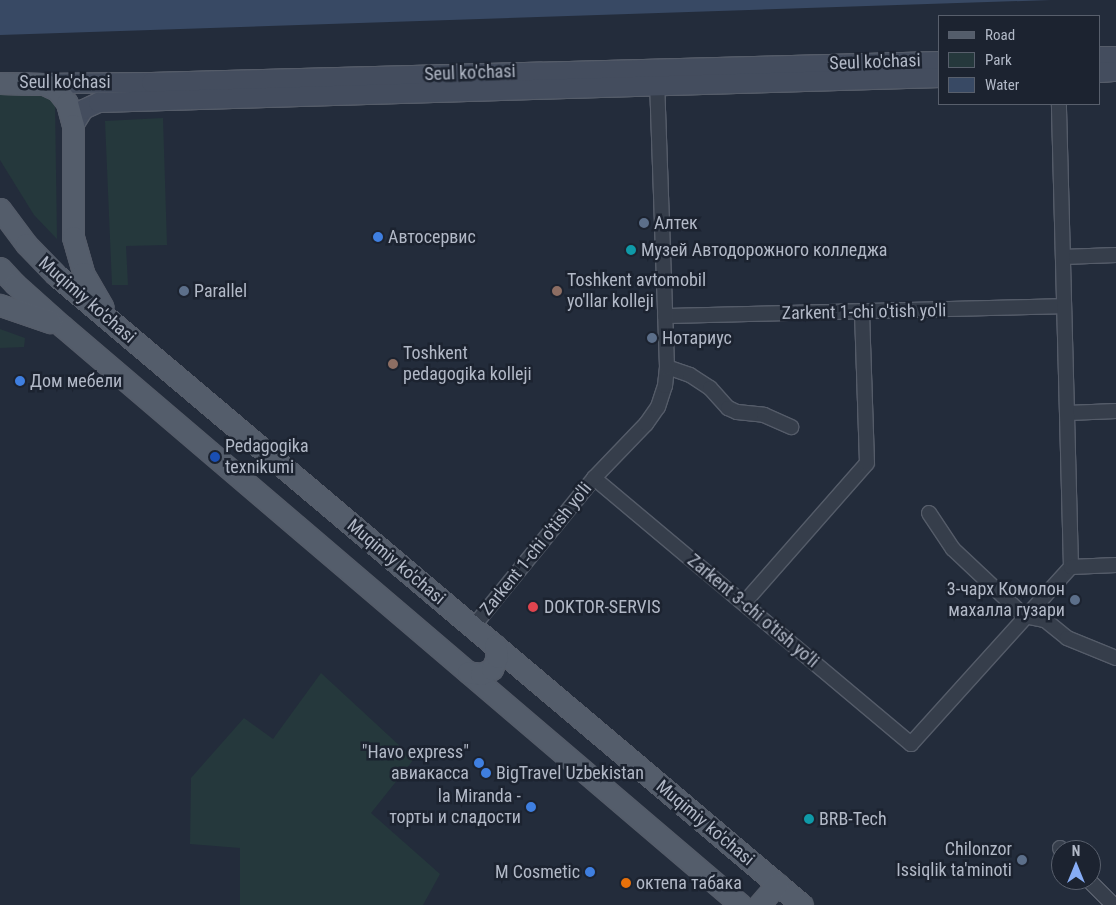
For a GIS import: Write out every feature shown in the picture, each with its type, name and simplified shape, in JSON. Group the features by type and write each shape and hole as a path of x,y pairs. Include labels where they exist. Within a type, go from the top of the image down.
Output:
{"main road":[{"path":"1101,56 1116,56"},
{"name":"Seul ko'chasi","path":"656,77 938,61"},
{"path":"1101,72 1116,71"},
{"name":"Seul ko'chasi","path":"0,83 938,76"},
{"path":"73,125 82,109 98,102 656,77"},
{"path":"40,83 51,86 62,94 69,106 73,125 73,238 75,250 89,284 118,328"},
{"name":"Muqimiy ko'chasi","path":"0,209 13,229 40,260 118,328 802,905"},
{"name":"Muqimiy ko'chasi","path":"0,268 62,326 742,905"},
{"path":"0,305 62,326"},
{"path":"468,672 481,674 492,668 497,657 495,645"},
{"path":"759,905 777,884"}],"street":[{"name":"Zarkent 1-chi o'tish yo'li","path":"473,627 594,478 646,424 658,407 665,386 667,367 656,77"},
{"path":"1024,616 1071,566 1068,413 1063,306 1064,257 1060,105"},
{"path":"1064,257 1116,255"},
{"name":"Zarkent 1-chi o'tish yo'li","path":"665,316 862,313 1063,306"},
{"path":"744,602 866,463 862,313"},
{"path":"667,367 690,375 710,388 728,408 737,412 764,415 791,427"},
{"path":"1068,413 1116,411"},
{"name":"Zarkent 3-chi o'tish yo'li","path":"594,478 911,744 1024,616"},
{"path":"928,512 953,549 1024,616 1046,620 1067,638 1116,658"},
{"path":"1071,566 1116,565"},
{"path":"1098,890 1114,905"}],"green space":[{"path":"42,93 50,97 55,104 57,239 34,215 0,160 0,94"},
{"path":"163,118 167,245 126,246 128,285 112,285 105,121"},
{"path":"0,329 25,338 24,347 0,348"},
{"path":"321,673 414,759 371,813 440,874 423,905 240,905 240,848 190,844 191,778 244,718 273,739"}],"water":[{"path":"0,0 1051,0 0,35"}],"place":[{"name":"Алтек","path":"644,223"},
{"name":"Автосервис","path":"378,237"},
{"name":"Музей Автодорожного колледжа","path":"631,250"},
{"name":"Parallel","path":"184,291"},
{"name":"Toshkent avtomobil yo'llar kolleji","path":"557,291"},
{"name":"Нотариус","path":"652,338"},
{"name":"Toshkent pedagogika kolleji","path":"393,364"},
{"name":"Дом мебели","path":"20,381"},
{"name":"Pedagogika texnikumi","path":"215,457"},
{"name":"3-чарх Комолон махалла гузари","path":"1075,600"},
{"name":"DOKTOR-SERVIS","path":"533,607"},
{"name":"\"Havo express\" авиакасса","path":"479,763"},
{"name":"BigTravel Uzbekistan","path":"486,773"},
{"name":"la Miranda - торты и сладости","path":"531,807"},
{"name":"BRB-Tech","path":"809,819"},
{"name":"Chilonzor Issiqlik ta'minoti","path":"1022,860"},
{"name":"M Cosmetic","path":"590,872"},
{"name":"октепа табака","path":"626,883"}]}
